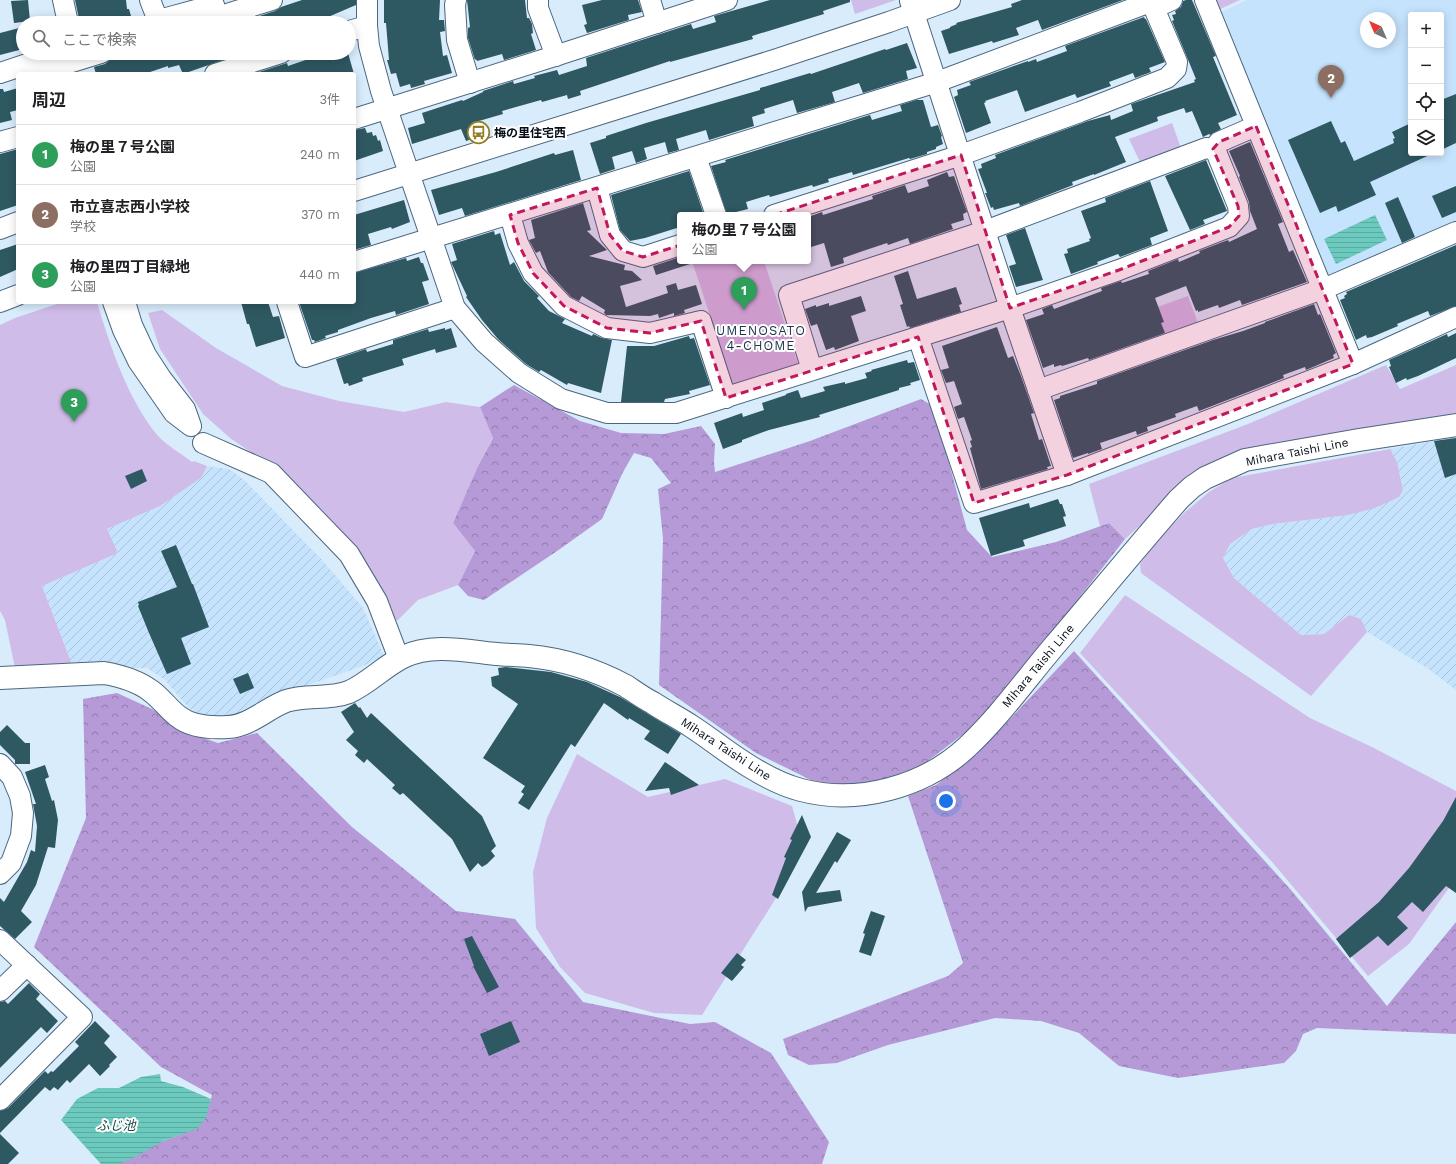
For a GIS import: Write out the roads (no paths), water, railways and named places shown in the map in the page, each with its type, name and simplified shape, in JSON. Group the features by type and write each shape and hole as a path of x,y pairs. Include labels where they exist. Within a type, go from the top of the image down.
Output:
{"main road":[{"name":"Mihara Taishi Line","path":"0,678 104,673 115,675 135,682 150,690 177,716 185,721 198,726 228,727 238,726 288,700 302,697 334,696 347,693 364,684 399,659 419,652 447,649 526,655 553,659 599,673 625,686 690,725 750,767 787,786 803,791 845,795 888,789 903,785 935,771 965,748 1001,710 1179,499 1205,478 1245,460 1358,440 1456,425"}],"street":[{"path":"63,0 66,16"},
{"path":"150,0 157,16"},
{"path":"184,16 238,3 272,0"},
{"path":"367,0 358,28 369,46 387,108 455,308 484,342 519,373 561,399 607,413 676,413 1010,308 1119,270 1229,227 1239,216 1238,206 1217,154 1213,149 1206,148 985,231 788,296 812,370"},
{"path":"456,0 457,40 470,83"},
{"path":"538,0 538,8 556,56"},
{"path":"650,0 657,23"},
{"path":"356,118 556,56 727,0"},
{"path":"356,190 774,60 912,6 950,0"},
{"path":"1154,8 1172,0"},
{"path":"1204,0 1354,364"},
{"path":"212,16 238,3"},
{"path":"356,261 937,82 1145,4 1154,8 1177,62 1176,69 1166,78 1080,112 961,155 783,212"},
{"path":"912,6 1010,308 1067,475"},
{"path":"0,73 38,60"},
{"path":"221,72 259,60"},
{"path":"41,72 80,62"},
{"path":"0,84 16,80"},
{"path":"1213,149 1219,142 1256,126"},
{"path":"0,142 16,138"},
{"path":"696,157 715,212"},
{"path":"597,188 610,235 623,251 643,257 677,246"},
{"path":"510,215 518,243 533,273 564,306 607,328 650,333 701,321 726,398"},
{"path":"0,229 16,223"},
{"path":"1038,390 1323,289 1456,232"},
{"path":"0,302 16,296"},
{"path":"114,304 123,330 138,361 174,413 191,426 185,410 146,355 132,325 126,304"},
{"path":"288,304 305,357 455,308"},
{"path":"918,337 974,503 1067,475 1354,364 1456,317"},
{"path":"203,443 271,473 349,554 377,601 399,659"},
{"path":"0,764 12,777 20,796 23,813 21,836 11,863 0,874"},
{"path":"0,940 82,1017 0,1100"},
{"path":"0,991 26,965"}],"water":[{"path":"1375,215 1387,240 1336,264 1324,239"},
{"name":"ふじ池","path":"160,1074 161,1081 183,1087 211,1099 206,1118 197,1129 165,1140 119,1164 101,1164 61,1120 77,1099 98,1088 119,1088 141,1077"}],"place":[{"name":"市立喜志西小学校","path":"1331,98"},
{"name":"梅の里住宅西","path":"479,133"},
{"name":"梅の里７号公園","path":"744,310"},
{"name":"梅の里四丁目緑地","path":"74,422"}],"district":[{"name":"UMENOSATO 4-CHOME","path":"761,338"}]}
